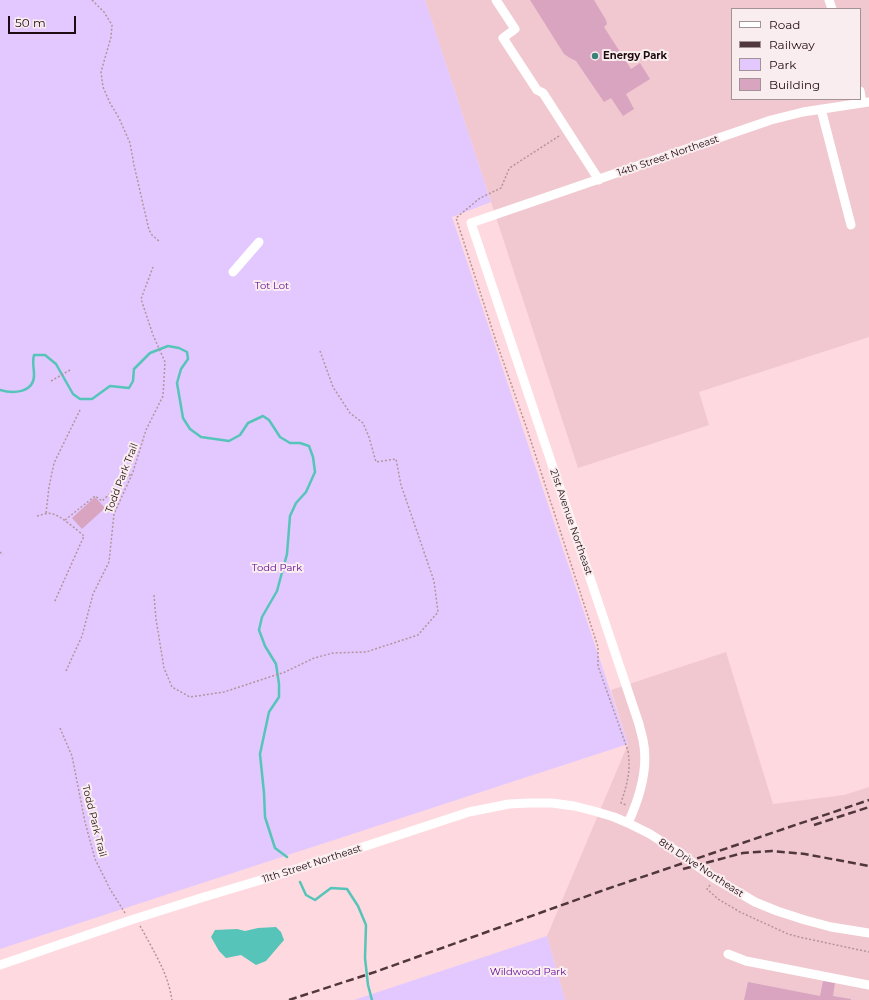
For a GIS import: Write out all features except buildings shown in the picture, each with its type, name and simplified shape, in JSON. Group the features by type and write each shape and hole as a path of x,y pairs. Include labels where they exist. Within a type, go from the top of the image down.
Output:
{"street":[{"path":"496,0 515,29 503,38 537,90 543,93 599,180"},
{"path":"861,93 866,102"},
{"name":"14th Street Northeast","path":"471,224 771,120 803,112 866,102"},
{"path":"822,109 851,225"},
{"name":"21st Avenue Northeast","path":"471,224 639,724 643,740 644,770 640,791 628,823"},
{"path":"233,272 259,242"},
{"name":"11th Street Northeast","path":"0,965 131,920 303,867 469,812 510,804 552,804 574,806 594,811 628,823"},
{"name":"8th Drive Northeast","path":"628,823 650,834 714,878 755,902 804,920 831,927 869,933"},
{"path":"728,954 746,961 869,985"}],"path":[{"path":"92,0 104,12 112,25 111,37 101,72 102,87 119,118 130,143 149,230 160,242"},
{"path":"568,131 509,169 501,188 480,198 456,218 598,647 598,666 628,751 630,762 628,781 621,803 634,809"},
{"name":"Todd Park Trail","path":"66,672 82,636 93,594 109,562 114,514 133,472 146,430 163,396 165,362 153,335 141,299 153,267"},
{"path":"154,595 156,619 164,668 172,688 190,696 224,692 285,672 314,658 333,653 366,652 418,635 438,612 434,581 401,486 396,459 376,462 369,437 363,423 350,413 333,387 320,351"},
{"path":"51,381 70,370"},
{"path":"46,513 54,463 80,410"},
{"path":"64,520 95,496 102,501 133,472"},
{"path":"37,516 46,513 54,514 84,536 54,603"},
{"path":"0,552 3,555"},
{"name":"Todd Park Trail","path":"60,728 72,756 85,822 95,859 124,913"},
{"path":"714,878 707,889 718,899 740,912 788,934 869,952"},
{"path":"141,927 166,976 172,1000"}],"shaded area":[{"path":"425,0 869,0 869,337 699,392 709,425 578,468"},
{"path":"726,652 773,804 844,795 869,787 869,1000 565,1000 547,936 628,744 611,690"}],"green space":[{"name":"Todd Park","path":"0,0 425,0 491,202 452,217 628,744 0,949"},
{"name":"Wildwood Park","path":"547,936 565,1000 354,1000"}],"water":[{"path":"276,927 281,932 284,940 266,961 256,965 241,955 226,958 219,951 211,937 215,930 237,929 245,931 258,928"}],"waterway":[{"path":"0,390 17,392 22,391 31,385 34,374 34,355 45,355 56,364 73,394 80,399 92,399 110,386 129,388 133,381 134,369 150,353 168,346 179,348 187,352 188,359 181,369 177,383 183,418 190,429 201,437 229,441 240,435 248,423 263,416 269,420 280,437 290,443 300,443 309,446 313,457 315,472 306,492 296,503 290,516 287,554 277,591 262,617 259,630 265,646 276,664 279,684 279,697 269,712 260,754 265,817 275,848 287,857"},
{"path":"300,882 306,895 315,900 331,888 347,889 358,906 366,925 365,958 368,985 372,1000"}],"railway":[{"path":"289,1000 375,972 604,890 869,800"},
{"path":"814,825 869,807"},
{"path":"683,869 743,853 772,851 805,854 869,866"}],"place":[{"name":"Energy Park","path":"595,56"}],"park label":[{"name":"Tot Lot","path":"272,286"}]}
